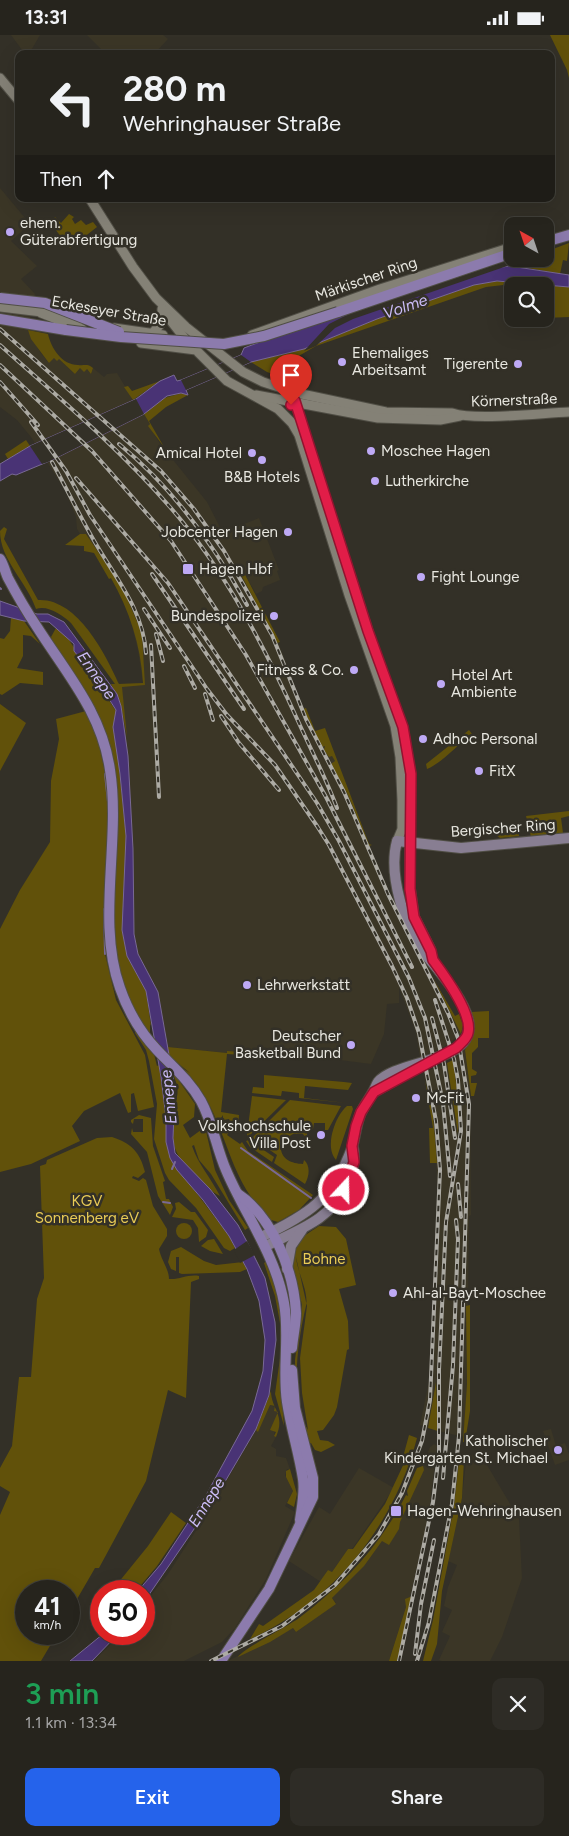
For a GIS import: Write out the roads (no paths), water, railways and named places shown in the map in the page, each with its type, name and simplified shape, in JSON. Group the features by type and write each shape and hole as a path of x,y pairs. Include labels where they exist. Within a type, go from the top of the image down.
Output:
{"main road":[{"path":"554,239 569,235"},
{"path":"0,319 66,330 206,344 253,339 504,256"},
{"path":"0,298 46,303 129,336"},
{"path":"0,559 3,574 88,702 107,752 112,783 114,828 109,929 111,951 119,986 130,1012 142,1031 156,1049 177,1069 203,1104 225,1169 247,1215 268,1239 287,1269 294,1296 296,1315 292,1354 293,1391 304,1462"},
{"name":"Bergischer Ring","path":"397,841 461,848 569,839"},
{"path":"397,841 393,857 400,900 416,937 426,955 433,960"},
{"path":"268,1239 302,1229 333,1208 343,1195 352,1146 361,1112 374,1092 456,1048 469,1032 467,1019 462,1007 433,960 431,951 414,917 410,889 410,842"},
{"path":"268,1239 312,1208 347,1170"},
{"path":"287,1269 291,1246 302,1229"},
{"path":"221,1661 269,1589 300,1520 313,1497 313,1478 304,1462 286,1397 284,1306 268,1239"}],"street":[{"path":"0,79 15,96"},
{"path":"92,202 132,267 192,348 227,381 274,407 295,427 303,446 370,660 392,716 398,744 402,829 405,840 410,842 410,764 400,717 368,631 296,397"},
{"name":"Märkischer Ring","path":"230,342 380,289 504,250"},
{"name":"Körnerstraße","path":"156,298 238,369 263,382 280,387 296,397"},
{"name":"Eckeseyer Straße","path":"0,307 41,313 85,326 230,342"},
{"path":"152,334 162,322 162,309"},
{"name":"Eckeseyer Straße","path":"85,326 108,339 192,348"},
{"path":"209,363 218,351 230,342"},
{"name":"Körnerstraße","path":"254,395 296,397 386,413 452,413 460,416 569,412"},
{"path":"288,419 290,407 296,397"},
{"path":"397,841 402,829"}],"water":[{"name":"Volme","path":"517,267 569,275 569,287 554,286 554,277 504,277 504,282 474,285 377,319 304,349 251,362 186,390 188,395 181,393 167,396 144,414 52,460 16,475 12,474 0,481 0,464 30,446 136,399 160,381 174,375 177,381 181,380 241,355 244,348 289,331 486,269"},
{"name":"Ennepe","path":"0,601 37,614 48,614 64,622 117,694 121,706 128,756 133,849 134,934 138,954 158,992 175,1089 173,1138 175,1153 210,1189 238,1225 265,1278 275,1322 276,1340 269,1395 256,1429 216,1497 155,1586 155,1580 147,1580 161,1564 205,1497 252,1411 263,1371 265,1340 259,1301 247,1269 229,1236 203,1200 177,1170 170,1158 166,1142 166,1118 161,1077 146,991 127,956 122,930 126,836 113,727 116,710 95,677 74,651 74,644 49,622 24,621 0,615"},
{"path":"90,1645 107,1645 92,1661 70,1661"}],"waterway":[{"path":"105,774 108,802"},
{"path":"104,909 105,954"},
{"path":"241,1148 311,1198"},
{"path":"172,1169 175,1162"},
{"path":"163,1202 170,1203"}],"railway":[{"path":"0,329 161,471 194,509 224,551 272,635 306,719 344,792 388,894 448,1013 458,1038 469,1104 459,1436 452,1504 429,1622 417,1661"},
{"path":"0,345 88,423 130,464 190,531 226,583 257,637 337,808"},
{"path":"0,365 92,451 171,541 246,655 326,797 412,967"},
{"path":"0,382 38,425"},
{"path":"31,422 66,471 90,515 207,689 227,715 275,765 329,845 407,998 419,1033 436,1121 440,1170 430,1400 422,1441 402,1493 379,1534 335,1585 282,1626 211,1661"},
{"path":"119,444 157,479 190,518 221,561 247,605"},
{"path":"52,462 90,534 128,596 140,623 146,653"},
{"path":"76,478 168,583 317,803 339,841 409,978 425,1018 443,1103 450,1176"},
{"path":"152,574 244,709"},
{"path":"144,609 170,648"},
{"path":"156,634 163,661"},
{"path":"151,645 159,797"},
{"path":"184,666 195,688"},
{"path":"205,694 213,720"},
{"path":"221,716 239,743 279,790"},
{"path":"399,1661 433,1502 439,1454 439,1370 446,1222 461,1131 458,1080 454,1059 435,1000"},
{"path":"432,1018 444,1064 455,1138"},
{"path":"458,1184 461,1217"},
{"path":"443,1478 453,1365 458,1239 456,1220"},
{"path":"415,1654 421,1604 434,1540"}],"place":[{"name":"ehem. Güterabfertigung","path":"10,232"},
{"name":"Ehemaliges Arbeitsamt","path":"342,362"},
{"name":"Tigerente","path":"518,364"},
{"name":"Moschee Hagen","path":"371,451"},
{"name":"Amical Hotel","path":"252,453"},
{"name":"B&B Hotels","path":"262,460"},
{"name":"Lutherkirche","path":"375,481"},
{"name":"Jobcenter Hagen","path":"288,532"},
{"name":"Hagen Hbf","path":"188,569"},
{"name":"Fight Lounge","path":"421,577"},
{"name":"Bundespolizei","path":"274,616"},
{"name":"Fitness & Co.","path":"354,670"},
{"name":"Hotel Art Ambiente","path":"441,684"},
{"name":"Adhoc Personal","path":"423,739"},
{"name":"FitX","path":"479,771"},
{"name":"Lehrwerkstatt","path":"247,985"},
{"name":"Deutscher Basketball Bund","path":"351,1045"},
{"name":"McFit","path":"416,1098"},
{"name":"Volkshochschule Villa Post","path":"321,1135"},
{"name":"Ahl-al-Bayt-Moschee","path":"393,1293"},
{"name":"Katholischer Kindergarten St. Michael","path":"558,1450"},
{"name":"Hagen-Wehringhausen","path":"396,1511"}],"park label":[{"name":"KGV Sonnenberg eV","path":"87,1210"},
{"name":"Bohne","path":"324,1259"}]}
